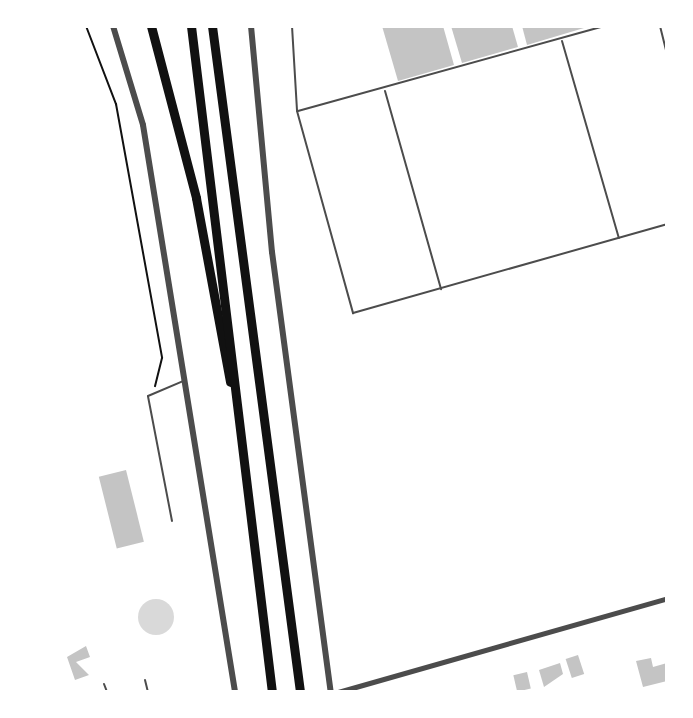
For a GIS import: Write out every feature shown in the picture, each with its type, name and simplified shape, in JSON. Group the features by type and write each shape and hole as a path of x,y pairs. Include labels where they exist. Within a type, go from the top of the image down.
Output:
{"highway":[{"path":"151,26 196,198 245,466"},
{"path":"191,26 272,692"},
{"path":"212,26 300,692"}],"street":[{"path":"113,26 143,125 235,692"},
{"path":"251,26 272,252 331,692"},
{"path":"338,692 667,598"}],"lane":[{"path":"292,26 297,111 353,313 667,224"},
{"path":"297,111 385,90 604,26"},
{"path":"660,26 667,54"},
{"path":"562,40 619,238"},
{"path":"385,90 441,289"},
{"path":"172,521 148,396 184,380"},
{"path":"145,680 148,692"},
{"path":"104,684 107,692"}],"path":[{"path":"86,26 116,104 162,358 155,393"}],"shaded area":[{"path":"156,599 169,604 174,617 169,630 156,635 143,630 138,617 143,604"}],"building":[{"path":"382,26 443,26 454,65 398,81"},
{"path":"451,26 512,26 518,47 462,63"},
{"path":"522,26 583,26 584,28 527,45"},
{"path":"126,470 144,542 117,549 99,477"},
{"path":"86,646 90,657 76,662 89,675 75,680 67,657"},
{"path":"578,655 584,674 572,678 566,659"},
{"path":"651,658 653,667 667,663 667,681 643,687 636,661"},
{"path":"560,663 563,674 544,687 539,670"},
{"path":"527,672 531,689 517,692 513,675"}]}
